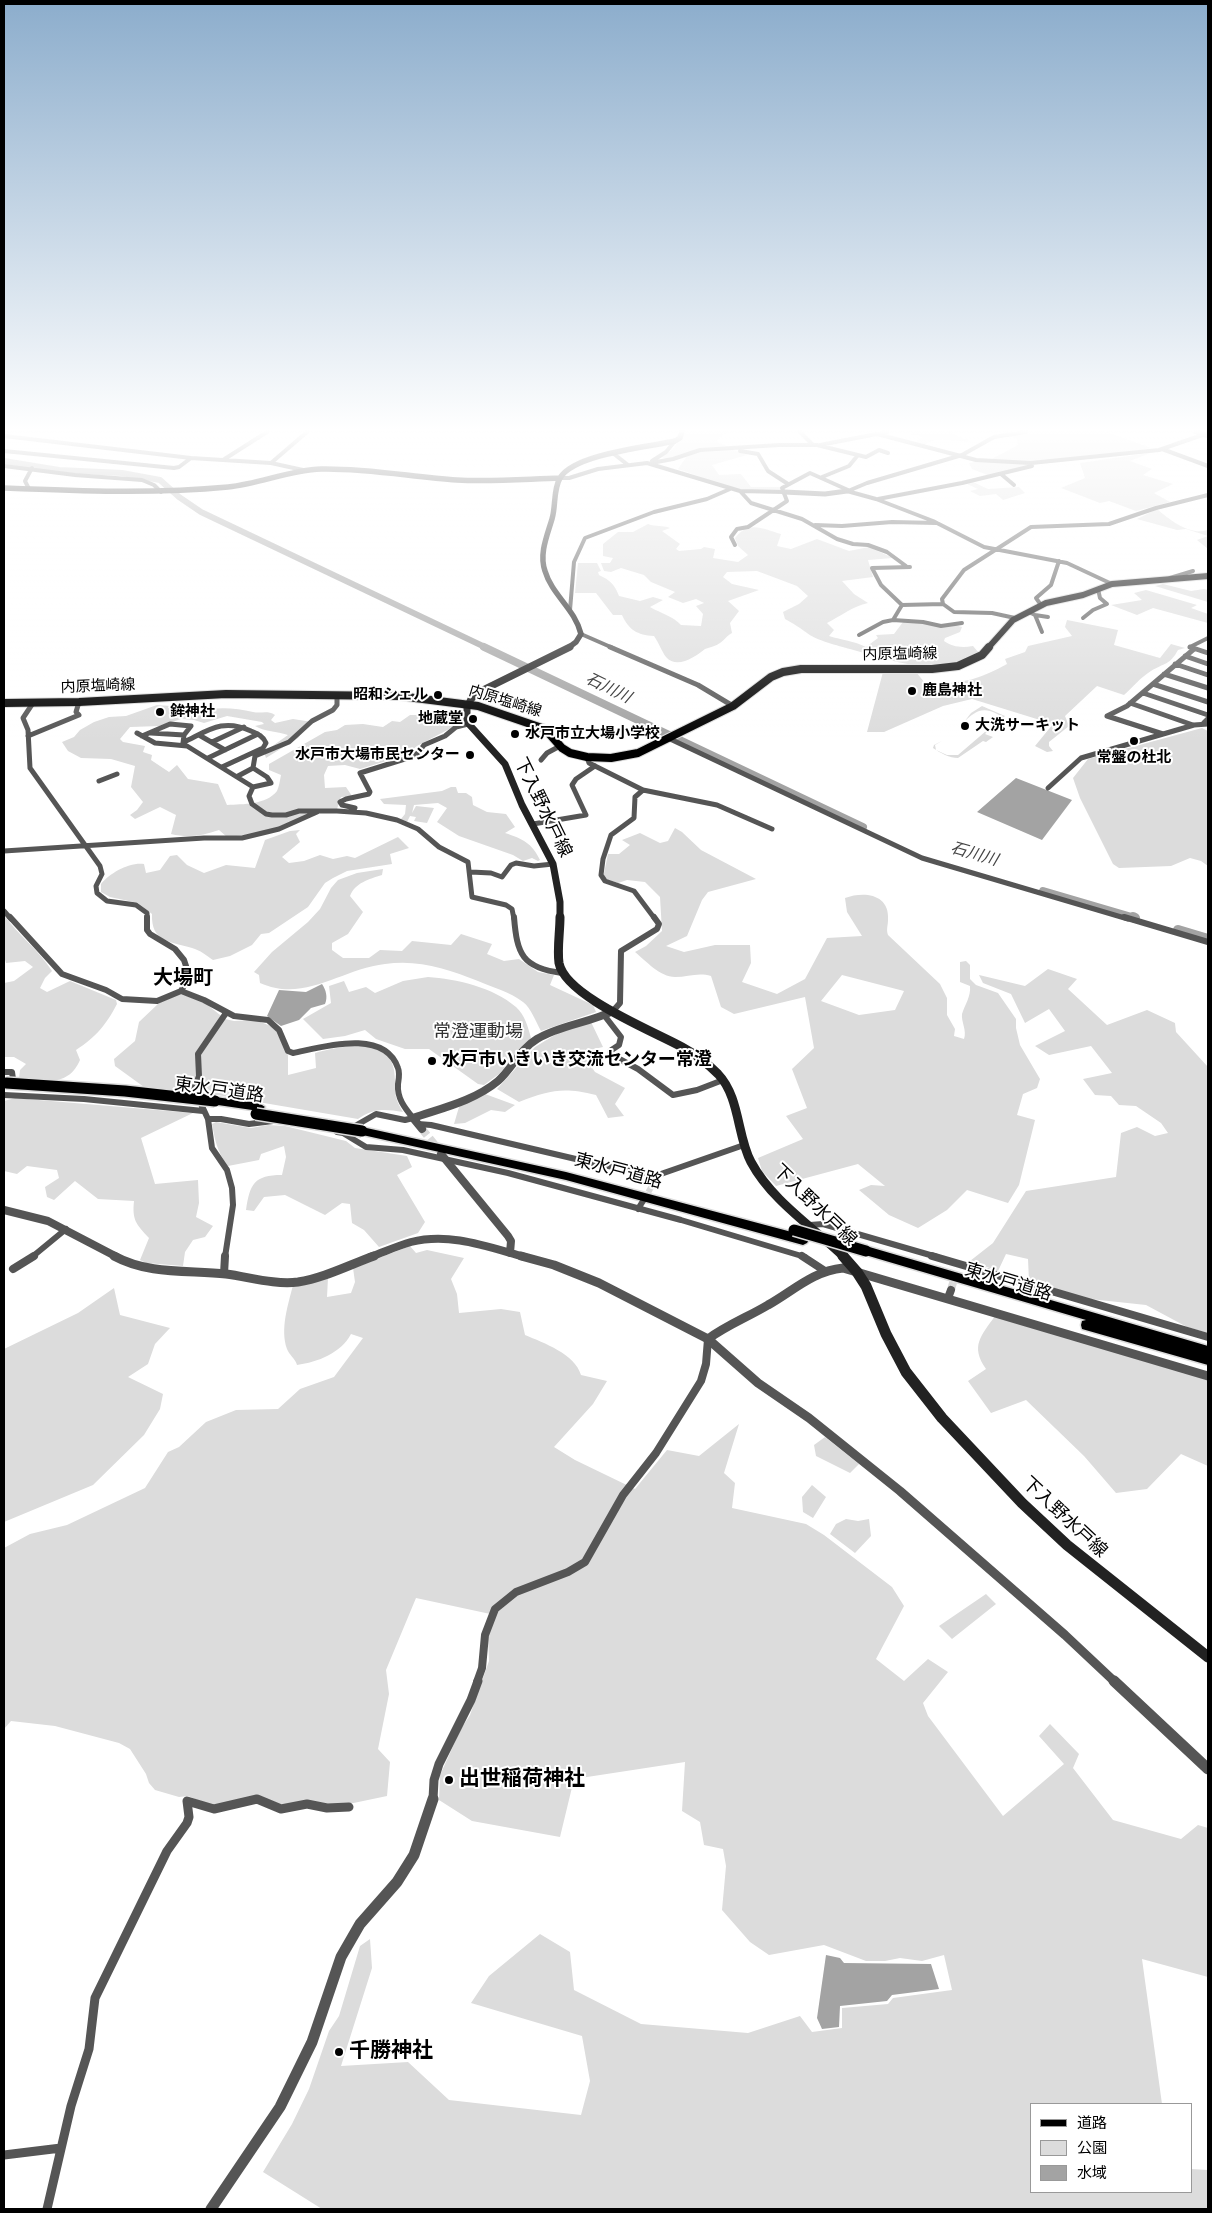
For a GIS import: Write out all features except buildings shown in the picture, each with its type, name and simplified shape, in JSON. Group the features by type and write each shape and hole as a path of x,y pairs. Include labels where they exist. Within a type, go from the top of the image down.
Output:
{"highway":[{"name":"東水戸道路","path":"4,1086 107,1096 210,1110 257,1110 472,1146 570,1169 794,1230 868,1255 1208,1360"},
{"name":"東水戸道路","path":"364,1128 566,1176 803,1240 868,1255 1208,1351"}],"main road":[{"path":"468,724 465,715 468,704 479,692 571,646 581,634 570,610 546,576 543,564 544,548 548,535"},
{"name":"内原塩崎線","path":"4,703 80,702 226,694 398,696 468,704 545,729 560,746 570,753 587,757 611,758 627,756 671,737 733,706 771,677 794,670 932,669 964,664 982,655 1015,618 1032,613 1041,605 1052,601 1083,596 1098,588 1112,584 1208,576"},
{"name":"下入野水戸線","path":"468,724 505,764 522,805 553,864 560,896 558,959 562,973 577,990 702,1060 714,1070 723,1080 729,1094 744,1145 752,1164 762,1179 856,1271 871,1297 902,1363 921,1393 942,1419 1019,1500 1057,1536 1099,1572 1208,1657"}],"street":[{"path":"570,610 574,562 585,538 592,535"},
{"path":"734,535 732,538 735,545"},
{"path":"830,535 837,540 868,545 887,552 908,567 872,568 881,584 902,605 944,604 954,612 964,625 941,626 923,622 884,620 867,633 859,635"},
{"path":"960,535 979,545 997,550 1072,565 1112,584"},
{"path":"944,604 944,596 964,570 1020,535"},
{"path":"1041,605 1036,598 1051,585 1059,561"},
{"path":"1170,578 1193,571"},
{"path":"1084,618 1093,610 1107,604 1100,598 1098,588"},
{"path":"894,620 902,605"},
{"path":"954,612 992,613 1015,618"},
{"path":"1032,613 1048,617"},
{"path":"1032,613 1042,632"},
{"path":"581,634 698,685 733,706"},
{"path":"1207,640 1190,647 1208,653"},
{"path":"1163,734 1107,716 1143,693 1194,648"},
{"path":"1185,656 1208,664"},
{"path":"1175,664 1208,675"},
{"path":"1164,674 1208,688"},
{"path":"1152,684 1208,702"},
{"path":"1143,693 1208,715"},
{"path":"253,768 255,756 289,742 312,721 333,710 336,705 337,695"},
{"path":"4,910 62,974 106,990 122,999 157,1001 181,991 187,977 184,960 167,943 150,934 147,930 148,917 142,909 136,905 107,901 97,893 96,886 102,871 30,768 28,736 24,718 33,702"},
{"path":"28,736 79,715 76,712 80,702"},
{"path":"1130,703 1194,725"},
{"path":"1048,788 1080,758 1207,722"},
{"path":"184,743 184,735 191,726 170,724 139,735 164,745 184,743 219,724 227,723 244,727 265,740 263,748 222,767"},
{"path":"382,816 379,812 340,804 344,799 359,798 369,794 370,792 360,773 408,758 418,753 428,742 444,736 456,727 468,724"},
{"path":"212,742 244,727"},
{"path":"148,733 184,735"},
{"path":"208,758 258,734"},
{"path":"199,735 225,750"},
{"path":"671,737 922,858 1208,942"},
{"path":"184,743 253,787 271,783 267,777 253,768"},
{"path":"541,760 547,753 560,746"},
{"path":"587,757 589,763 642,790 718,805 772,829"},
{"path":"533,824 586,815 572,785 576,779 595,766"},
{"path":"238,776 253,768"},
{"path":"99,781 117,774"},
{"path":"253,787 250,796 252,804 266,814 279,816 299,811 353,812 382,816 418,829 439,847 468,862 472,897 506,905 512,909 517,946 526,959 540,970 562,973"},
{"path":"418,1124 486,1089 505,1074 528,1046 541,1037 604,1015 613,1011 620,1003 620,951 629,944 654,932 659,924 634,891 605,881 600,875 611,835 634,818 635,797 642,790"},
{"path":"4,851 254,836 279,829 318,811"},
{"path":"470,872 491,872 502,877 512,864 522,863 534,866 553,864"},
{"path":"181,991 210,1003 234,1016 268,1020 279,1030 288,1051 293,1053 350,1043 364,1043 382,1048 397,1063 399,1074 398,1097 418,1124"},
{"path":"226,1013 198,1054 199,1076 194,1089 210,1110 221,1119 248,1124 274,1120 343,1133 366,1147 403,1150 444,1157 508,1173 802,1256 826,1271"},
{"path":"604,1015 621,1037 619,1045 610,1051 610,1054 638,1069 673,1095 697,1090 723,1080"},
{"path":"210,1110 212,1148 227,1170 232,1188 233,1205 226,1244 224,1274"},
{"path":"350,1137 355,1126 376,1114 597,1164 658,1175 744,1145"},
{"path":"444,1157 508,1236 511,1242 510,1253"},
{"path":"654,1182 658,1175"},
{"path":"638,1209 643,1201"},
{"path":"4,1210 34,1217 66,1229 118,1258 158,1270 224,1274 275,1281 305,1280 411,1242 433,1238 452,1239 510,1253 575,1272 708,1340 758,1382 814,1422 900,1491 1065,1635 1208,1769"},
{"path":"810,1225 823,1224 958,1268 1208,1337"},
{"path":"13,1269 34,1256 66,1229"},
{"path":"211,2209 280,2108 312,2042 341,1957 360,1924 397,1882 410,1863 421,1840 433,1799 434,1780 439,1764 471,1700 482,1668 485,1635 495,1609 516,1592 568,1572 585,1562 623,1495 656,1453 701,1381 706,1364 708,1340 726,1325 762,1309 826,1271 838,1268 949,1294 1208,1376"},
{"path":"47,2209 71,2106 89,2049 95,1998 167,1851 188,1822 187,1801 214,1809 257,1798 281,1809 307,1804 328,1808 349,1807"},
{"path":"4,2154 61,2148"}],"green space":[{"path":"614,535 668,535 680,544 676,549 679,551 701,549 704,547 715,549 713,558 738,562 748,555 738,546 735,538 737,535 781,535 777,546 791,549 817,539 849,551 869,547 893,558 868,560 873,577 842,581 854,594 868,603 852,609 827,623 834,630 829,636 866,647 878,638 876,635 894,634 903,622 955,625 962,627 960,632 945,638 944,641 951,645 973,646 979,653 945,664 914,665 821,640 811,636 785,619 783,612 799,604 808,596 797,586 757,571 727,572 723,577 732,584 759,590 728,601 739,611 730,623 732,633 718,644 686,660 681,662 670,661 654,636 634,631 622,615 613,615 596,593 575,593 578,563 597,563 601,571 598,572 599,575 612,583 619,596 640,601 653,597 663,600 650,607 681,625 701,626 703,614 696,606 704,603 696,599 683,603 668,597 675,592 651,582 644,575 621,568 611,572 604,571 601,563 610,563 613,558 603,556 603,544"},
{"path":"1208,536 1208,549 1197,540"},
{"path":"1163,584 1191,591 1208,590 1208,602 1155,586"},
{"path":"1146,590 1197,605 1191,608 1208,614 1208,623 1153,608 1137,615 1111,605 1142,600 1134,593"},
{"path":"1067,620 1118,630 1114,645 1160,658 1171,644 1185,648 1178,650 1169,661 1147,673 1124,695 1097,686 1065,716 1069,726 1049,742 1049,746 1053,751 1047,752 1035,746 1053,724 972,699 943,706 884,732 867,732 883,672 916,672 925,683 958,682 977,678 1007,664 1005,659 1025,652 1028,646 1072,636 1065,627"},
{"path":"157,705 171,706 173,713 177,716 211,709 227,708 267,712 275,715 271,720 275,723 293,719 312,722 298,738 266,758 264,752 288,735 255,726 264,724 262,722 227,716 204,723 181,719 160,726 130,727 120,739 123,742 145,746 143,752 152,755 151,760 169,772 177,765 188,779 218,784 227,805 254,803 272,796 278,789 281,775 269,770 269,764 325,732 337,730 345,725 363,724 383,727 392,721 400,722 410,715 422,715 450,718 455,726 417,746 406,755 360,769 345,765 328,766 324,775 325,788 346,787 352,796 341,797 337,809 330,809 280,827 254,833 227,837 219,830 201,835 183,836 171,834 176,815 160,807 135,819 130,815 143,802 131,787 135,766 111,759 81,758 68,751 62,742 74,737 80,730 94,722 109,717 126,716"},
{"path":"982,706 1005,716 985,734 993,737 986,742 983,741 958,758 945,755 936,750 947,755 958,755 1000,719 999,715 984,710 972,715 964,722 971,713"},
{"path":"1202,728 1208,731 1208,866 1201,861 1190,858 1171,866 1119,868 1113,864 1080,798 1073,778 1088,759"},
{"path":"456,787 458,793 466,793 472,797 473,805 487,812 506,814 515,827 505,833 526,842 534,849 540,860 532,858 523,861 513,855 459,836 437,822 447,808 438,803 414,805 412,813 416,806 434,808 427,823 414,821 416,817 410,816 407,822 401,819 405,814 406,805 384,804 380,799 442,791"},
{"path":"675,828 701,850 756,879 708,892 702,900 687,936 666,946 684,952 715,945 750,945 751,963 742,982 777,994 805,979 827,938 862,936 847,912 845,898 867,895 880,900 885,905 888,911 888,935 940,984 947,998 947,1015 955,1029 954,1036 964,1039 965,1032 962,1014 970,990 970,986 960,982 960,962 966,961 970,965 970,979 976,985 998,993 1016,1019 1020,1045 1040,1079 1037,1088 1023,1094 1017,1115 1035,1120 1019,1185 1008,1203 967,1190 947,1210 918,1228 889,1215 859,1190 871,1185 885,1186 858,1164 776,1186 762,1171 758,1158 803,1139 786,1116 807,1108 792,1069 814,1048 805,997 734,1014 721,1007 711,976 702,974 680,977 669,976 654,968 635,952 646,946 662,931 660,897 645,882 627,880 618,883 603,878 608,854 619,854 630,845 622,840 640,833 660,843 668,841","holes":["842,975 904,991 895,1010 859,1015 821,1001"]},
{"path":"300,830 296,834 300,842 282,857 289,863 304,861 320,855 333,859 347,856 355,858 398,837 409,848 390,854 392,864 347,871 333,878 325,883 308,907 269,933 261,934 252,945 230,956 213,960 198,950 163,939 155,930 152,923 152,914 138,903 110,897 101,892 101,884 120,869 144,864 146,873 160,870 170,856 177,855 187,865 204,873 226,865 255,868 265,840 290,831"},
{"path":"383,869 382,875 359,885 350,896 363,912 348,934 332,943 332,950 343,958 369,958 380,950 402,951 412,941 451,945 461,934 492,944 487,954 504,961 519,959 538,972 554,975 550,985 593,1005 596,1012 541,1031 528,1008 523,1002 512,995 455,973 421,964 397,963 369,967 323,983 292,989 276,988 260,983 259,975 254,972 272,952 308,922 320,909 331,888 338,880 357,873"},
{"path":"4,915 52,971 45,978 40,988 47,992 70,981 116,1000 117,1004 109,1018 95,1035 76,1050 80,1060 75,1069 62,1079 46,1081 19,1079 20,1070 26,1064 14,1057 4,1057 4,983 14,981 33,967 25,961 6,963 4,956"},
{"path":"1048,969 1077,979 1068,989 1107,1025 1147,1010 1175,1023 1176,1032 1208,1067 1208,1333 1187,1327 1146,1305 1090,1299 1029,1281 1028,1259 1006,1254 998,1271 970,1261 993,1243 1026,1191 1116,1177 1121,1133 1137,1127 1155,1136 1168,1133 1161,1123 1136,1106 1119,1105 1111,1096 1095,1095 1083,1079 1112,1073 1091,1046 1049,1055 1035,1046 1065,1031 1049,1009 1025,1023 1011,994 983,983 979,975 1025,986"},
{"name":"常澄運動場","path":"428,977 462,982 485,989 507,1000 524,1017 531,1038 499,1074 484,1085 478,1084 429,1049 405,1049 376,1039 365,1030 345,1036 323,1039 303,1019 331,1003 329,986 344,981 349,992 366,987 375,993 403,981"},
{"path":"180,994 204,1002 225,1019 234,1021 255,1020 271,1026 276,1031 288,1055 288,1075 316,1068 315,1053 336,1048 360,1046 382,1052 390,1059 394,1070 396,1095 403,1112 379,1110 358,1119 217,1095 144,1087 115,1066 114,1059 135,1041 139,1022 159,1003"},
{"path":"591,1022 603,1047 581,1052 595,1072 625,1088 615,1104 624,1116 608,1118 596,1095 574,1091 557,1091 548,1092 519,1102 497,1089 535,1047 558,1033"},
{"path":"485,1094 515,1105 505,1112 491,1110 465,1123 454,1124 459,1107"},
{"path":"15,1098 193,1113 141,1138 155,1184 198,1180 199,1203 196,1217 213,1226 205,1237 193,1240 185,1252 183,1266 146,1263 140,1260 149,1238 134,1217 134,1201 98,1199 75,1181 54,1200 47,1197 45,1187 59,1178 57,1170 27,1166 17,1174 4,1171 4,1101"},
{"path":"216,1122 251,1128 268,1125 285,1126 346,1141 355,1148 407,1156 412,1167 397,1175 425,1222 418,1233 379,1247 364,1230 352,1223 350,1204 342,1203 325,1215 285,1195 264,1197 254,1211 246,1210 249,1194 259,1179 273,1175 282,1175 286,1157 284,1146 261,1154 259,1160 228,1166 221,1156 215,1141 212,1124"},
{"path":"410,1246 416,1253 427,1250 464,1258 451,1279 457,1294 459,1313 501,1309 520,1312 525,1335 566,1355 578,1368 581,1375 607,1381 593,1404 554,1447 575,1460 635,1489 667,1450 699,1456 739,1424 724,1473 735,1483 732,1508 806,1524 824,1535 892,1587 904,1606 876,1659 904,1681 928,1659 948,1672 923,1703 928,1716 1003,1816 1064,1764 1039,1736 1050,1724 1079,1754 1073,1768 1113,1820 1181,1839 1198,1825 1208,1828 1208,1977 1142,1959 1162,2103 1030,2103 1030,2193 1192,2193 1192,2169 1208,2170 1208,2209 322,2209 263,2172 292,2124 309,2089 329,2031 339,2016 360,1946 370,1939 372,1968 341,2066 408,2062 449,2100 581,2115 590,2081 582,2036 471,2003 489,1976 540,1934 570,1952 574,1990 641,2024 748,2033 800,2016 812,2032 842,2028 842,2008 888,2004 893,1998 952,1990 944,1955 922,1961 900,1958 885,1961 866,1961 824,1945 769,1955 750,1942 722,1910 726,1866 723,1849 704,1845 700,1822 682,1811 685,1762 574,1779 560,1837 472,1821 439,1800 440,1775 461,1729 470,1715 489,1661 488,1637 495,1615 416,1598 386,1670 389,1694 378,1749 390,1762 387,1796 344,1805 284,1806 258,1795 218,1805 207,1804 188,1796 179,1797 155,1790 130,1749 119,1743 55,1726 11,1721 4,1729 4,1548 30,1534 67,1525 145,1488 168,1452 179,1447 206,1422 236,1410 278,1409 300,1389 334,1377 363,1338 351,1334 347,1341 328,1356 313,1362 297,1365 287,1349 285,1341 286,1317 293,1285 328,1278 327,1297 351,1293 355,1282 353,1268"},
{"path":"114,1288 120,1315 170,1328 155,1344 148,1364 128,1377 163,1394 160,1409 144,1435 93,1485 4,1522 4,1349 78,1313"},
{"path":"995,1316 1208,1379 1208,1466 1181,1454 1147,1489 1116,1493 1084,1456 1026,1400 991,1413 968,1381 986,1369 979,1354 979,1341"},
{"path":"825,1437 859,1464 850,1473 816,1456 814,1445"},
{"path":"812,1485 826,1497 813,1518 803,1512 802,1497"},
{"path":"846,1519 858,1521 869,1519 871,1536 855,1553 830,1534 836,1524"},
{"path":"986,1594 996,1604 952,1639 939,1626"}],"water":[{"path":"1016,778 1072,800 1042,840 977,812"},
{"path":"322,984 326,994 325,1004 311,1008 299,1020 281,1026 267,1016 279,990 306,992"},
{"path":"826,1955 840,1958 844,1963 931,1964 939,1989 892,1995 887,2001 840,2006 839,2027 822,2029 817,2018"}],"waterway":[{"name":"石川川","path":"250,535 487,648"},
{"name":"石川川","path":"484,647 863,827"},
{"name":"石川川","path":"1043,891 1135,918 1133,917"},
{"name":"石川川","path":"1178,930 1208,939"}],"tunnel":[{"path":"422,1129 439,1150"},
{"path":"644,1200 654,1182"},
{"path":"951,1290 956,1272"}],"place":[{"name":"鹿島神社","path":"912,691"},
{"name":"昭和シェル","path":"438,695"},
{"name":"鉾神社","path":"160,712"},
{"name":"地蔵堂","path":"473,719"},
{"name":"大洗サーキット","path":"965,726"},
{"name":"水戸市立大場小学校","path":"515,734"},
{"name":"常盤の杜北","path":"1134,741"},
{"name":"水戸市大場市民センター","path":"470,755"},
{"name":"水戸市いきいき交流センター常澄","path":"432,1061"},
{"name":"出世稲荷神社","path":"449,1780"},
{"name":"千勝神社","path":"339,2052"}],"district":[{"name":"大場町","path":"183,979"}]}
